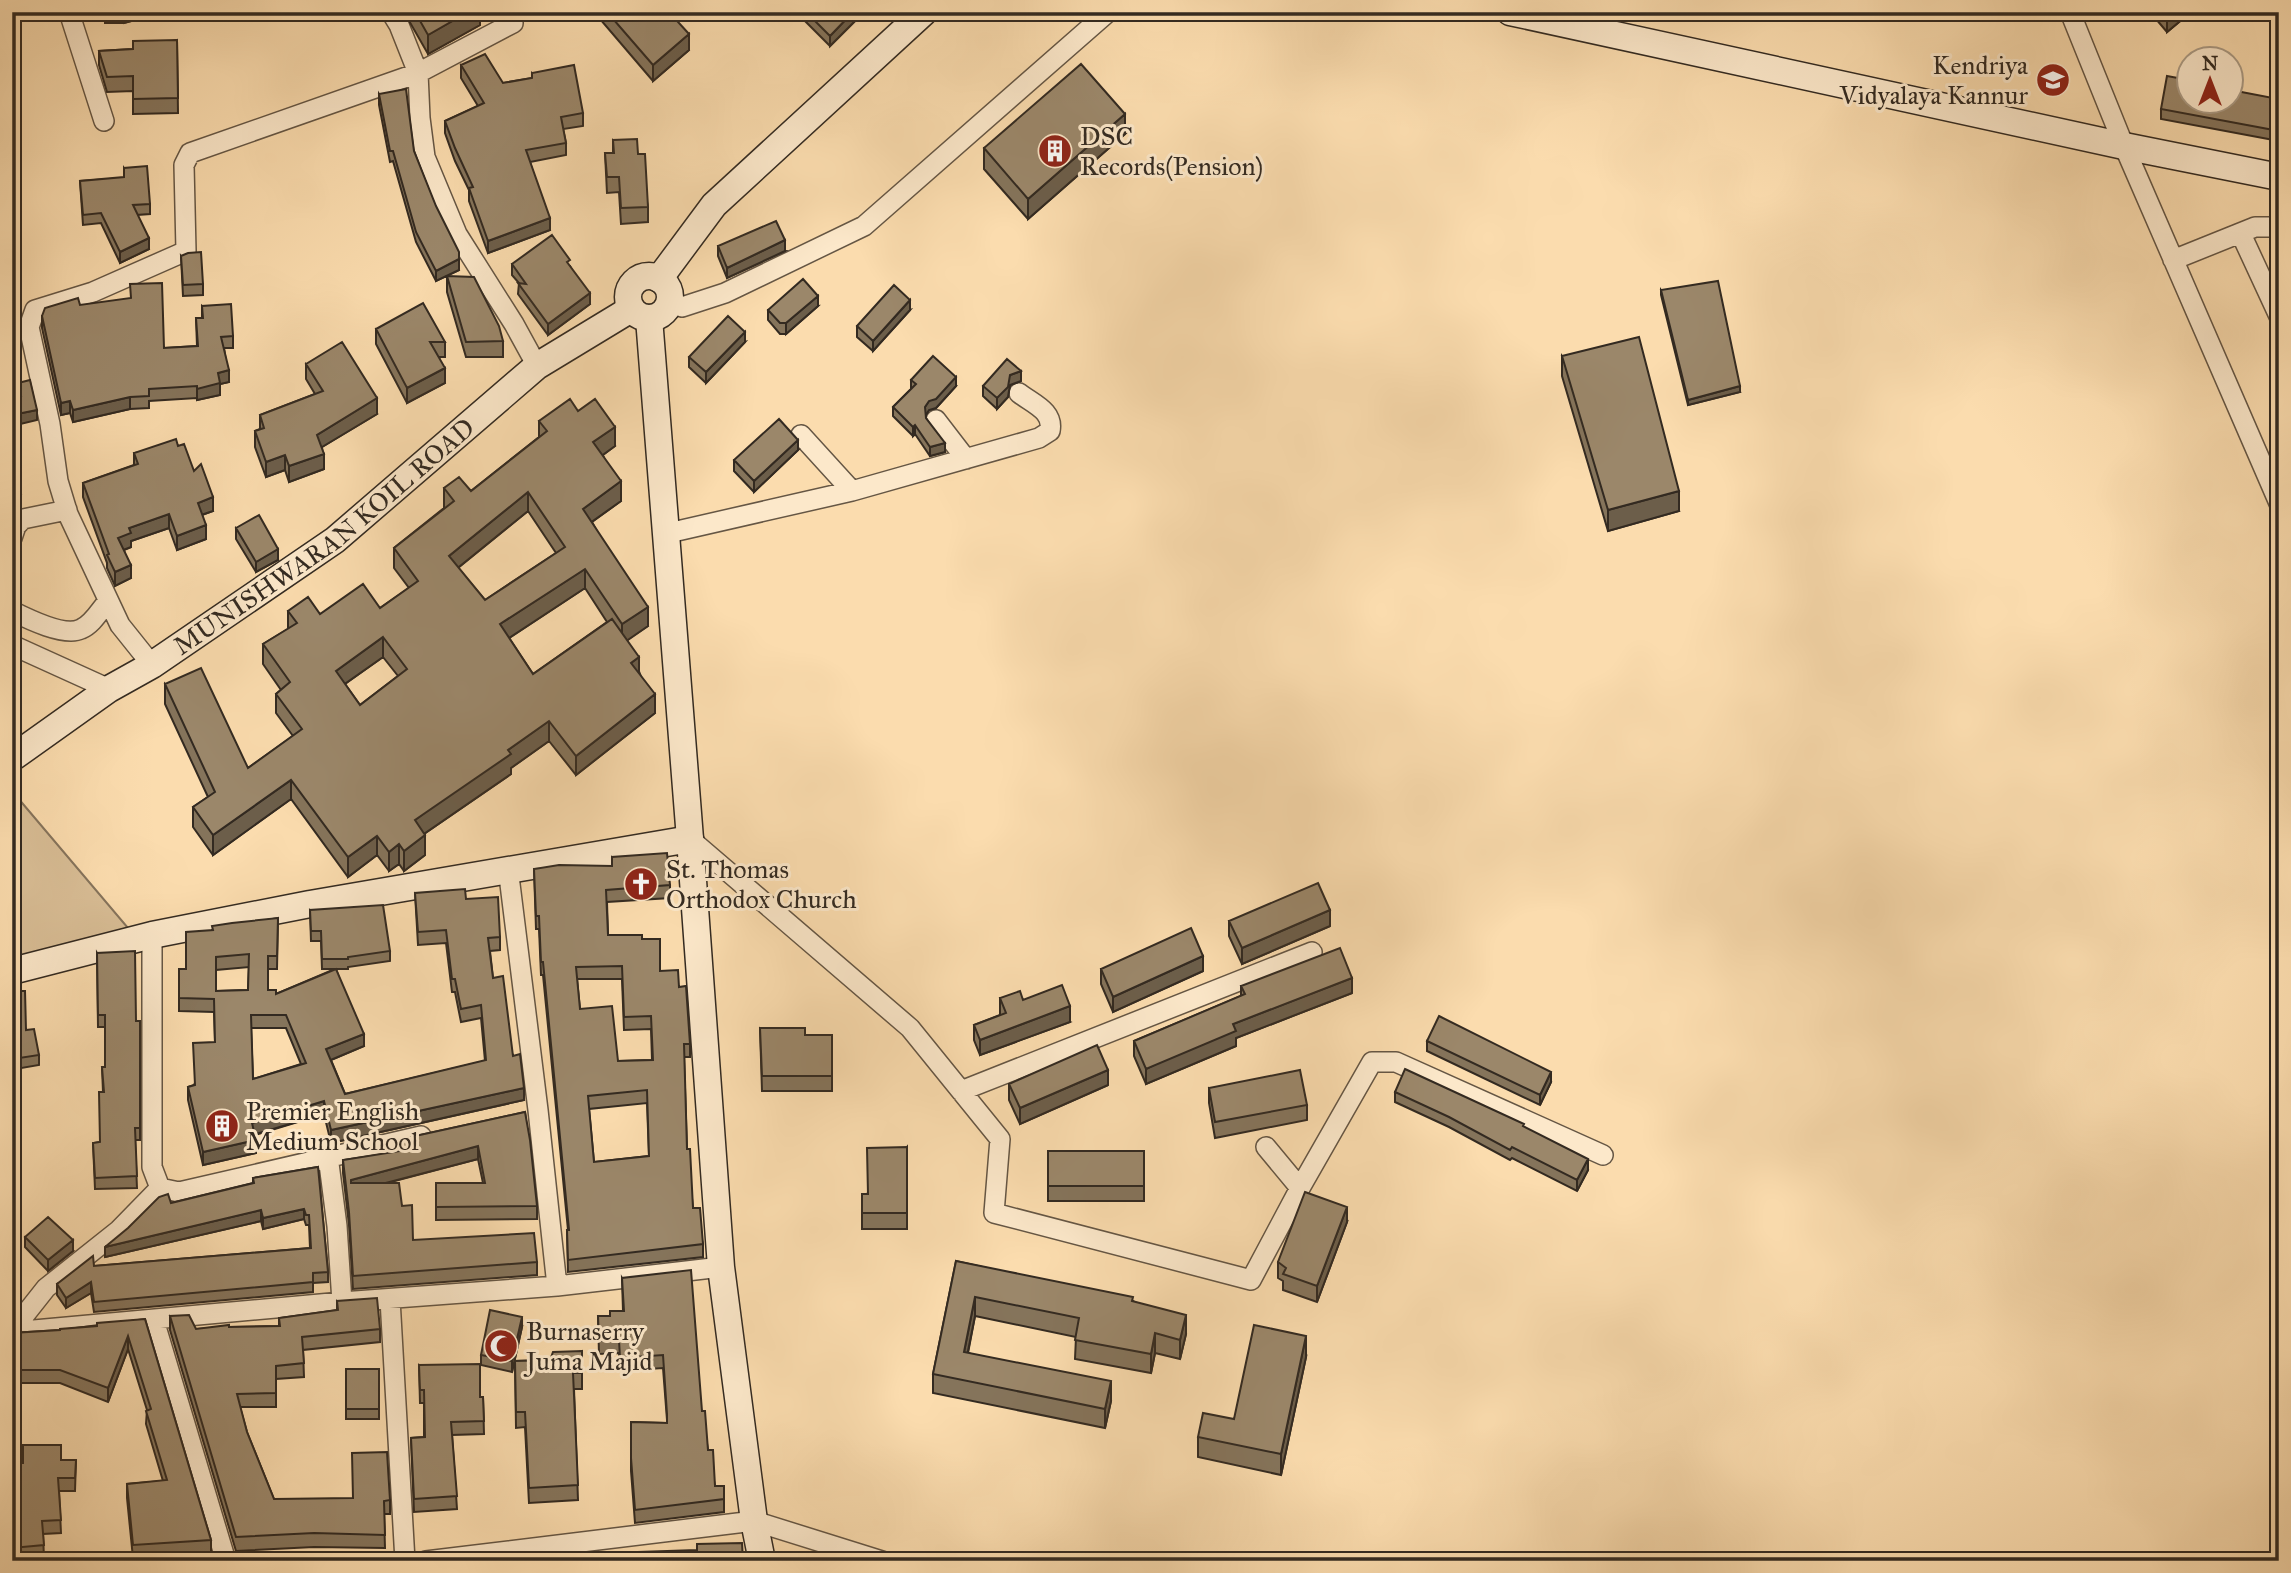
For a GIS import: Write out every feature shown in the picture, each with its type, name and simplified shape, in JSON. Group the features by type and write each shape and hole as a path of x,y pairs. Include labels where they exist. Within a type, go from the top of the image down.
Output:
{"street":[{"path":"69,12 104,121"},
{"path":"391,12 418,73 425,157 457,234 537,366"},
{"path":"152,666 120,625 67,510 58,481 50,424 29,327 35,310 93,292 186,251 184,165 190,153 418,73 513,23 512,12"},
{"name":"MUNISHWARAN KOIL ROAD","path":"12,758 109,689 152,666 335,540 537,366 652,302 714,205 924,12"},
{"path":"762,1561 754,1521 720,1267 690,839 664,534 652,302 682,307 725,293 864,226 1108,12"},
{"path":"1510,12 2124,146 2279,177"},
{"path":"2070,12 2124,146 2279,503"},
{"path":"2173,260 2255,227 2279,227"},
{"path":"2241,234 2279,316"},
{"path":"664,534 852,491 1039,438 1050,431 1048,414 1019,393"},
{"path":"936,420 966,459"},
{"path":"801,435 852,491"},
{"path":"12,538 16,526 23,519 67,510"},
{"path":"12,611 28,619 71,632 90,623 108,601"},
{"path":"12,645 109,689"},
{"path":"12,971 152,935 508,869 690,839"},
{"path":"690,839 910,1028 1000,1139 994,1213 1251,1280 1372,1062 1396,1062 1603,1155"},
{"path":"508,869 532,1111 557,1286"},
{"path":"152,935 152,1167 160,1188"},
{"path":"961,1091 1312,952"},
{"path":"160,1188 179,1192 433,1133"},
{"path":"1266,1147 1300,1188"},
{"path":"328,1156 337,1226 342,1302"},
{"path":"12,1331 46,1288 119,1230 160,1188"},
{"path":"12,1331 557,1286 720,1267"},
{"path":"390,1299 405,1561"},
{"path":"154,1320 226,1561"},
{"path":"426,1561 754,1521 882,1561"}],"shaded area":[{"path":"12,791 128,928 12,960"}],"building":[{"path":"415,12 468,12 428,35"},
{"path":"607,12 669,12 689,34 653,65"},
{"path":"806,12 853,12 830,36"},
{"path":"177,40 178,98 133,99 133,76 107,77 99,51 133,49 133,41"},
{"path":"485,54 503,83 532,78 532,73 574,65 583,113 561,117 566,143 526,150 550,218 488,241 469,188 473,187 445,121 484,103 461,65"},
{"name":"DSC Records(Pension)","path":"1081,64 1125,114 1028,199 984,148"},
{"path":"2167,76 2176,78 2176,112 2161,109"},
{"path":"406,89 414,151 436,206 459,252 459,259 436,271 416,232 393,151 390,151 379,94"},
{"path":"2246,93 2279,101 2279,131 2199,116 2246,116"},
{"path":"637,139 638,154 645,154 648,207 621,208 619,177 607,177 605,153 614,153 613,140"},
{"path":"147,166 150,204 133,205 149,238 120,252 101,213 83,215 80,181 124,177 124,168"},
{"path":"776,221 785,240 727,268 718,246"},
{"path":"552,235 570,260 567,262 590,293 548,324 518,283 526,284 512,264"},
{"path":"201,252 203,284 183,285 181,256"},
{"path":"447,276 474,277 499,326 503,341 466,342"},
{"path":"803,279 818,296 786,323 780,323 768,310"},
{"path":"1718,281 1740,386 1688,400 1661,290"},
{"path":"162,283 164,348 198,346 196,318 203,318 202,306 231,304 233,336 221,337 229,370 218,373 220,383 197,389 197,386 149,389 149,396 130,397 73,410 70,401 61,403 42,316 45,308 78,298 80,305 131,298 130,284"},
{"path":"894,285 910,300 873,341 857,326"},
{"path":"12,294 16,310 12,311"},
{"path":"423,303 445,342 430,342 445,368 407,388 376,329"},
{"path":"728,316 745,332 706,372 689,357"},
{"path":"1639,337 1679,491 1608,510 1562,356"},
{"path":"342,342 377,398 317,435 324,454 289,466 285,455 266,462 255,431 264,428 260,415 323,391 306,364"},
{"path":"933,356 956,377 925,407 926,418 945,443 930,447 915,425 913,427 893,407 916,384 911,380"},
{"path":"1007,359 1021,371 1010,375 1008,387 997,398 983,386"},
{"path":"30,380 37,410 12,415 13,398 21,396 18,383"},
{"path":"570,399 578,411 595,399 615,427 593,442 621,481 583,509 648,607 622,624 585,569 500,624 533,674 612,619 639,657 631,663 655,694 576,756 549,721 508,750 511,754 415,820 425,835 404,851 399,844 389,852 377,836 348,857 291,780 213,835 193,807 215,792 165,684 201,668 248,768 302,729 276,694 290,682 263,644 297,623 288,611 308,597 320,614 363,584 380,608 418,581 394,548 454,501 444,488 459,477 471,491 547,431 539,421","holes":["528,492 565,547 485,600 449,556","383,637 407,669 360,705 336,671"]},
{"path":"779,419 798,440 754,481 734,460"},
{"path":"176,439 178,446 184,444 194,471 201,464 213,497 198,503 206,525 177,536 169,514 129,528 131,533 118,538 131,565 115,572 83,483 138,464 134,453"},
{"path":"12,453 21,494 12,496"},
{"path":"259,515 278,549 256,562 236,528"},
{"path":"667,853 670,885 606,890 608,935 642,935 642,939 660,939 660,971 678,970 679,987 686,986 690,1044 684,1044 687,1149 690,1149 693,1208 700,1208 703,1244 568,1260 569,1230 541,962 539,916 536,916 534,869 559,865 612,866 612,857","holes":["622,966 624,1017 651,1016 653,1060 618,1061 612,1006 580,1009 576,967","647,1090 649,1156 594,1162 588,1096"]},
{"path":"1318,883 1330,910 1242,948 1229,921"},
{"path":"465,889 466,899 498,897 500,937 488,938 493,978 503,976 513,1056 520,1054 524,1088 331,1130 324,1101 252,1123 256,1140 203,1152 188,1087 195,1085 193,1043 215,1042 214,999 179,998 179,969 186,969 186,932 278,918 277,956 268,956 268,990 276,990 276,994 336,969 364,1034 326,1049 345,1094 486,1060 481,1005 461,1009 455,979 452,979 446,930 418,932 415,893","holes":["249,954 248,990 216,991 216,957","251,1015 286,1015 306,1063 253,1079"]},
{"path":"383,905 390,951 348,959 322,959 321,931 311,931 310,910"},
{"path":"1191,928 1203,956 1113,997 1101,969"},
{"path":"1340,948 1352,978 1233,1024 1236,1031 1146,1069 1134,1041 1245,994 1241,986"},
{"path":"135,951 136,1021 140,1021 140,1128 135,1128 137,1176 95,1178 93,1143 100,1142 99,1092 104,1092 102,1067 105,1067 105,1015 98,1015 97,953"},
{"path":"1062,985 1070,1006 980,1040 974,1025 1006,1013 1000,998 1020,991 1023,1000"},
{"path":"12,991 25,991 26,1030 34,1029 39,1055 19,1058 21,1069 12,1071"},
{"path":"1439,1016 1551,1072 1540,1095 1427,1041"},
{"path":"760,1028 805,1028 805,1035 832,1035 832,1076 762,1076"},
{"path":"1097,1045 1108,1070 1020,1108 1009,1084"},
{"path":"1405,1069 1524,1124 1523,1126 1588,1159 1577,1180 1512,1147 1510,1150 1395,1092"},
{"path":"1300,1070 1307,1105 1215,1122 1209,1088"},
{"path":"525,1112 537,1206 436,1207 436,1183 485,1183 478,1146 351,1180 351,1183 399,1183 402,1206 412,1205 413,1240 534,1233 537,1262 353,1276 343,1160 400,1151 397,1140"},
{"path":"907,1147 907,1213 862,1213 862,1194 868,1194 867,1148"},
{"path":"1048,1151 1144,1151 1144,1186 1048,1186"},
{"path":"318,1167 328,1272 313,1273 313,1282 94,1302 91,1282 66,1298 57,1284 93,1256 94,1266 311,1248 309,1215 306,1215 304,1209 263,1218 261,1210 105,1247 159,1197 168,1194 171,1203 254,1183 253,1178"},
{"path":"1305,1192 1347,1207 1317,1286 1283,1274 1286,1268 1278,1262"},
{"path":"48,1217 73,1240 48,1260 25,1237"},
{"path":"956,1261 1133,1297 1132,1301 1186,1315 1180,1340 1155,1333 1151,1354 1075,1340 1079,1318 975,1297 964,1352 1111,1381 1105,1409 933,1374"},
{"path":"691,1270 702,1411 705,1411 708,1450 713,1450 715,1486 724,1486 724,1499 635,1510 631,1422 667,1423 663,1355 620,1358 619,1340 599,1341 598,1316 610,1316 610,1311 624,1311 622,1278"},
{"path":"377,1298 380,1329 302,1337 304,1363 276,1366 276,1393 237,1394 247,1432 274,1499 353,1498 352,1453 387,1452 390,1500 384,1501 385,1535 314,1533 236,1537 170,1316 189,1315 196,1329 229,1325 280,1326 279,1318 338,1310 337,1301"},
{"name":"Burnaserry Juma Majid","path":"490,1310 522,1317 512,1361 481,1355"},
{"path":"145,1319 211,1540 133,1545 127,1484 167,1480 146,1411 151,1409 128,1336 108,1388 60,1370 19,1370 20,1428 12,1428 12,1333"},
{"path":"1254,1325 1306,1336 1281,1454 1198,1437 1203,1413 1234,1419"},
{"path":"582,1351 582,1373 573,1373 578,1485 529,1488 525,1412 516,1412 515,1361 550,1360 553,1352"},
{"path":"480,1364 480,1397 483,1397 484,1421 451,1422 457,1496 414,1499 411,1438 425,1437 424,1390 420,1390 419,1365"},
{"path":"346,1369 379,1369 379,1409 346,1409"},
{"path":"23,1445 61,1445 61,1460 76,1460 75,1478 58,1478 61,1520 42,1521 44,1545 12,1548 12,1463 23,1463"},
{"path":"742,1543 743,1561 610,1561 609,1553 697,1550 697,1544"}],"place":[{"name":"Kendriya Vidyalaya Kannur","path":"2053,80"},
{"name":"DSC Records(Pension)","path":"1055,151"},
{"name":"St. Thomas Orthodox Church","path":"641,884"},
{"name":"Premier English Medium School","path":"222,1126"},
{"name":"Burnaserry Juma Majid","path":"501,1346"}]}
